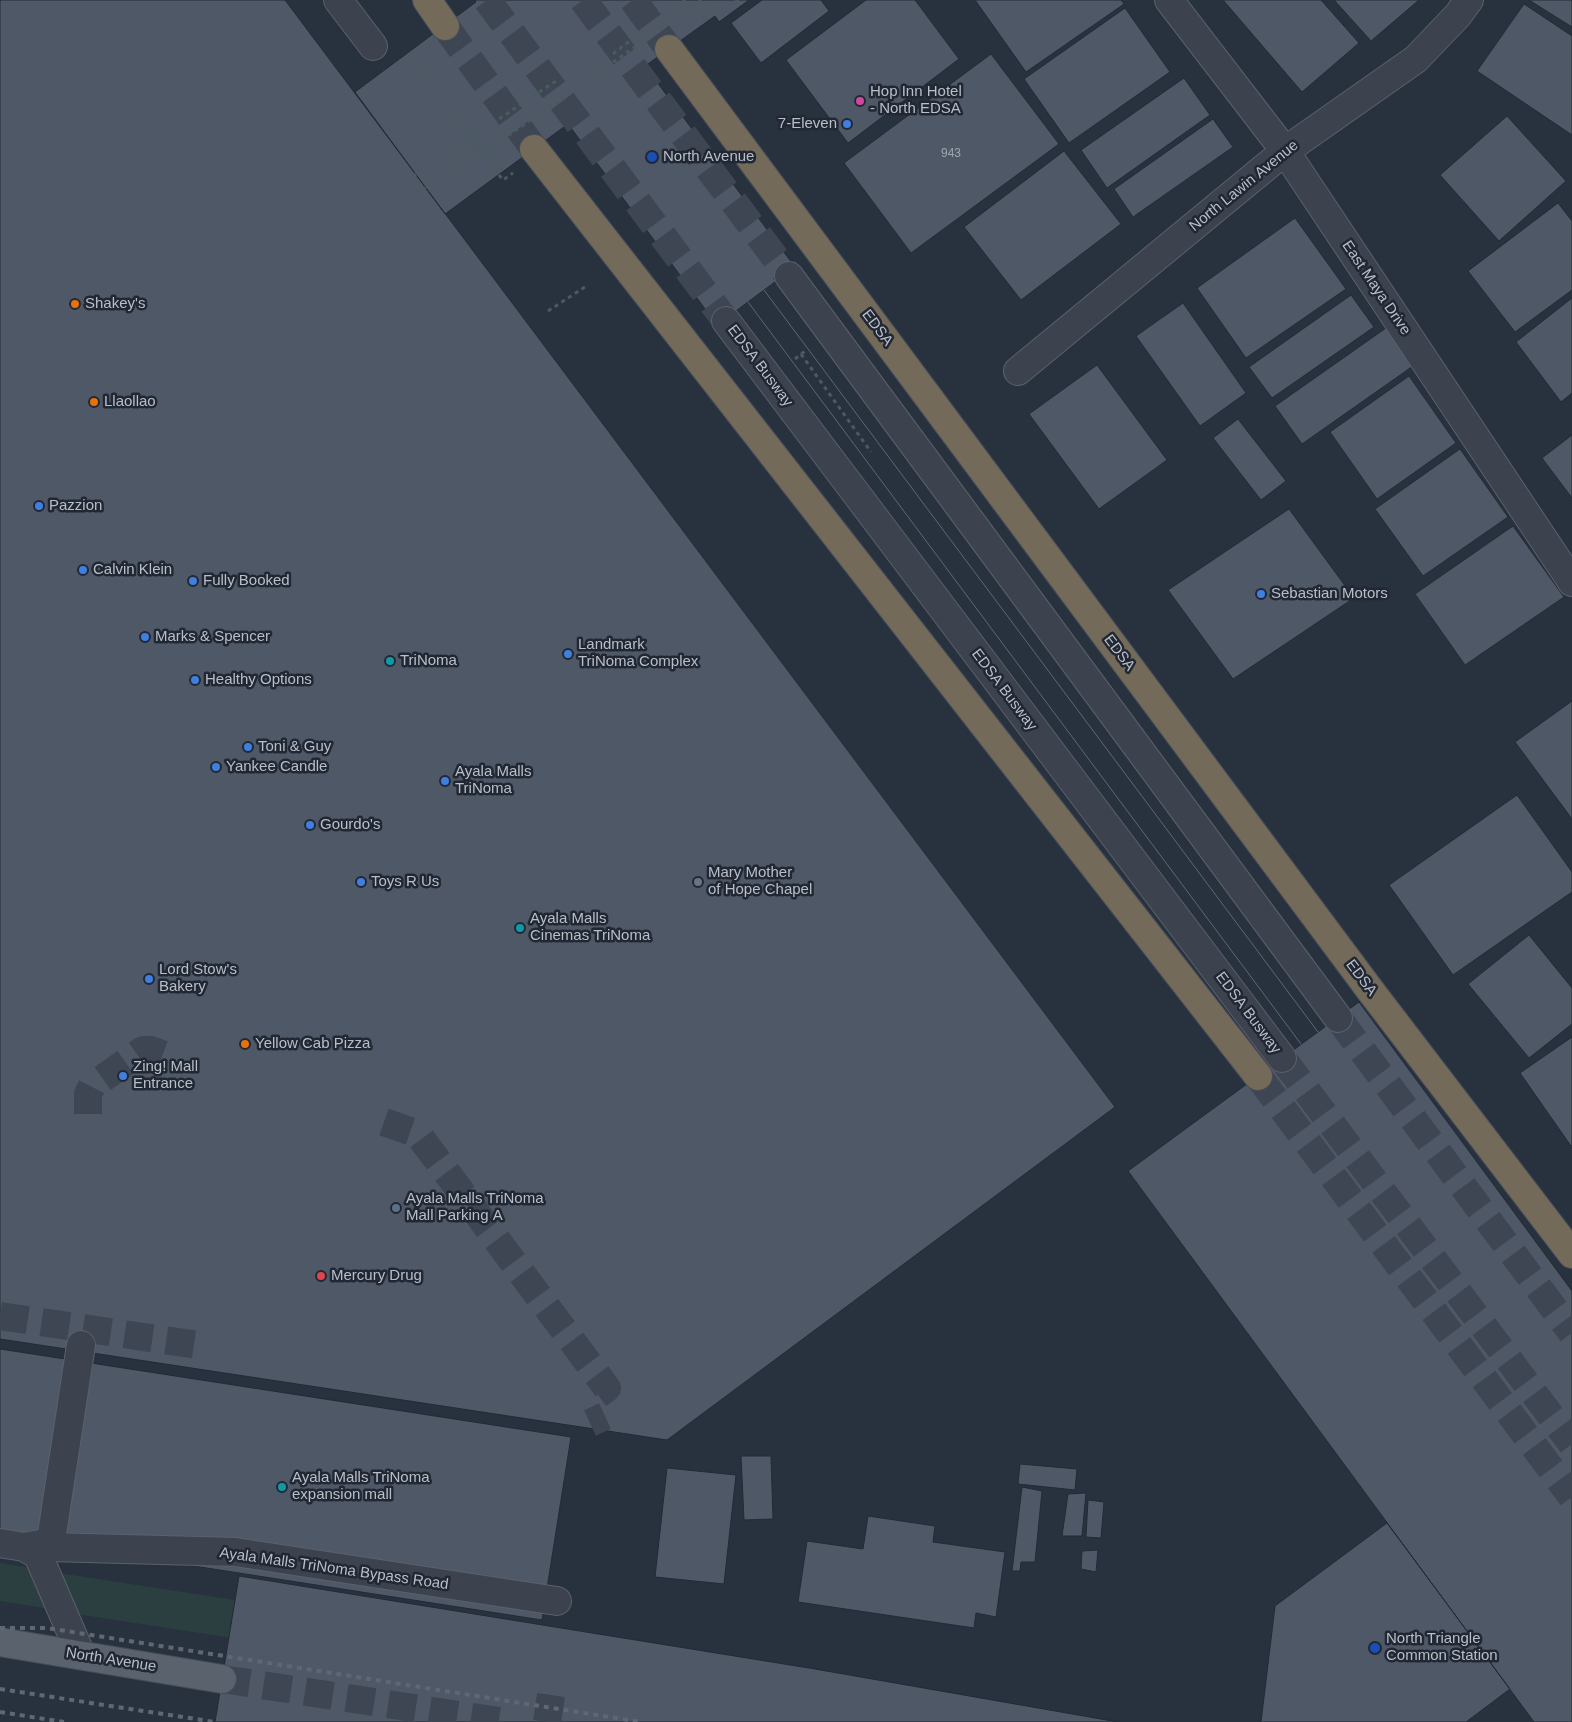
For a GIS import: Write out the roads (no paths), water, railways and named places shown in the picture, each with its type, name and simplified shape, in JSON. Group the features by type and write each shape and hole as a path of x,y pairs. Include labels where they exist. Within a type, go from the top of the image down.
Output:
{"highway":[{"path":"427,0 446,26"},
{"name":"EDSA","path":"669,49 1370,990 1572,1254"},
{"path":"534,149 1258,1076"}],"main road":[{"name":"North Avenue","path":"0,1642 222,1678"}],"street":[{"path":"338,0 373,46"},
{"name":"East Maya Drive","path":"1169,0 1285,151 1572,582"},
{"name":"North Lawin Avenue","path":"1018,371 1285,151 1416,59 1458,15 1468,0"},
{"path":"789,276 1338,1018"},
{"name":"EDSA Busway","path":"726,321 1282,1058"},
{"path":"81,1346 25,1545 38,1555 81,1655"},
{"name":"Ayala Malls TriNoma Bypass Road","path":"25,1545 235,1552 557,1601"}],"tunnel":[{"path":"487,0 726,321"},
{"path":"583,0 789,276"},
{"path":"633,0 669,49"},
{"path":"445,26 534,149"},
{"path":"1338,1018 1572,1333"},
{"path":"88,1114 88,1094 92,1086 143,1050 151,1050 167,1056"},
{"path":"1282,1058 1572,1444"},
{"path":"1258,1076 1572,1497"},
{"path":"384,1122 418,1134 607,1388 592,1399"},
{"path":"0,1316 198,1345"},
{"path":"590,1423 605,1416"},
{"path":"222,1679 505,1722"},
{"path":"547,1722 551,1695"}],"tram line":[{"path":"764,290 1318,1032"},
{"path":"748,302 1301,1044"}],"railway":[{"path":"0,1628 47,1628 641,1722"},
{"path":"0,1689 215,1722"},
{"path":"0,1712 64,1722"}],"place":[{"name":"Hop Inn Hotel - North EDSA","path":"860,101"},
{"name":"7-Eleven","path":"847,124"},
{"name":"North Avenue","path":"652,157"},
{"name":"Shakey's","path":"75,304"},
{"name":"Llaollao","path":"94,402"},
{"name":"Pazzion","path":"39,506"},
{"name":"Calvin Klein","path":"83,570"},
{"name":"Fully Booked","path":"193,581"},
{"name":"Sebastian Motors","path":"1261,594"},
{"name":"Marks & Spencer","path":"145,637"},
{"name":"Landmark TriNoma Complex","path":"568,654"},
{"name":"TriNoma","path":"390,661"},
{"name":"Healthy Options","path":"195,680"},
{"name":"Toni & Guy","path":"248,747"},
{"name":"Yankee Candle","path":"216,767"},
{"name":"Ayala Malls TriNoma","path":"445,781"},
{"name":"Gourdo's","path":"310,825"},
{"name":"Toys R Us","path":"361,882"},
{"name":"Mary Mother of Hope Chapel","path":"698,882"},
{"name":"Ayala Malls Cinemas TriNoma","path":"520,928"},
{"name":"Lord Stow's Bakery","path":"149,979"},
{"name":"Yellow Cab Pizza","path":"245,1044"},
{"name":"Zing! Mall Entrance","path":"123,1076"},
{"name":"Ayala Malls TriNoma Mall Parking A","path":"396,1208"},
{"name":"Mercury Drug","path":"321,1276"},
{"name":"Ayala Malls TriNoma expansion mall","path":"282,1487"},
{"name":"North Triangle Common Station","path":"1375,1648"}]}
